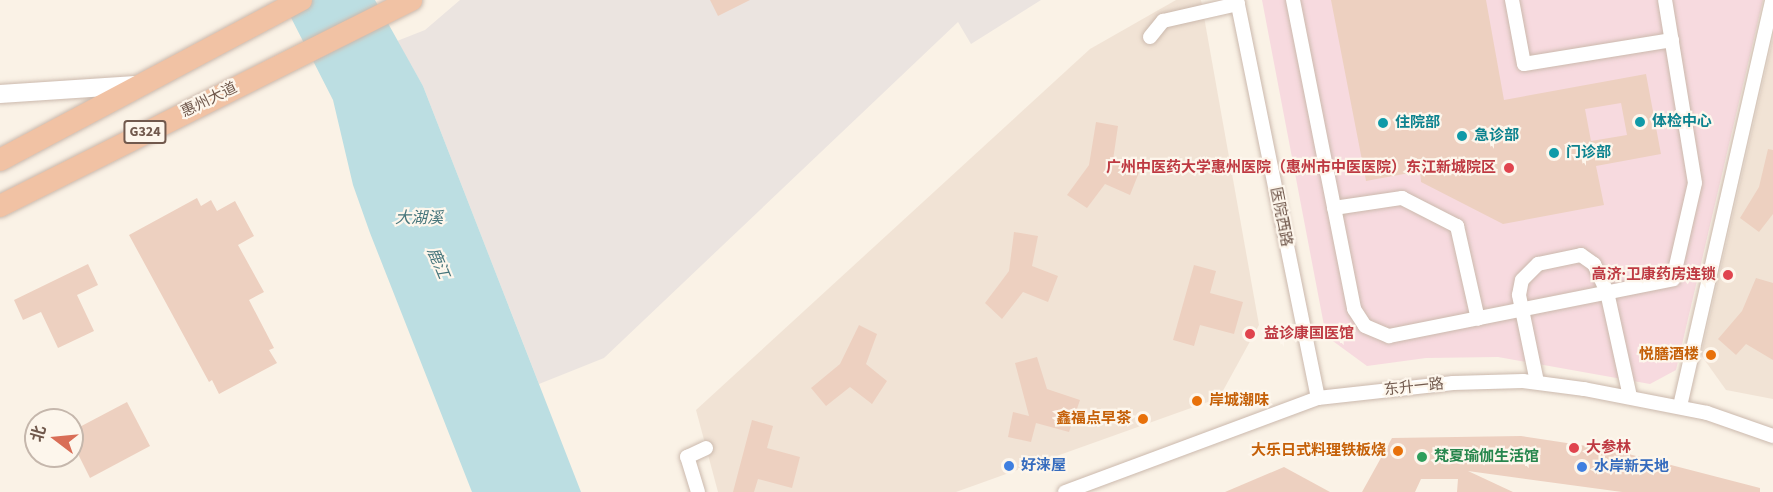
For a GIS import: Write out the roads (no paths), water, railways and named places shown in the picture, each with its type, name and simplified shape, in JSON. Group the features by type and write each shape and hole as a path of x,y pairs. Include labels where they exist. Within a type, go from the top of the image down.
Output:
{"highway":[{"name":"惠州大道","path":"0,206 291,62 406,2"},
{"path":"0,160 291,5"}],"main road":[{"path":"0,94 137,85"}],"street":[{"path":"1293,0 1354,309 1365,326 1381,335 1393,335 1478,319 1673,279 1691,214 1694,165 1665,0"},
{"path":"1512,0 1524,64 1672,40"},
{"path":"1680,406 1772,0"},
{"path":"1150,37 1163,21 1238,2"},
{"name":"医院西路","path":"1238,2 1317,398"},
{"path":"1334,208 1402,198 1457,226 1478,319"},
{"path":"1537,382 1520,290 1526,272 1538,264 1572,255 1591,259 1607,292 1630,397"},
{"name":"东升一路","path":"1065,492 1317,398 1453,382 1537,382 1630,397 1680,406 1773,436"},
{"path":"698,492 687,457 706,448"}],"water":[{"name":"大湖溪","path":"282,0 375,0 423,86 581,492 472,492 370,233 353,185 333,100"}],"place":[{"name":"体检中心","path":"1640,122"},
{"name":"住院部","path":"1383,123"},
{"name":"急诊部","path":"1462,136"},
{"name":"门诊部","path":"1554,153"},
{"name":"广州中医药大学惠州医院（惠州市中医医院）东江新城院区","path":"1509,168"},
{"name":"高济·卫康药房连锁","path":"1728,275"},
{"name":"益诊康国医馆","path":"1250,334"},
{"name":"悦膳酒楼","path":"1711,355"},
{"name":"岸城潮味","path":"1197,401"},
{"name":"鑫福点早茶","path":"1143,419"},
{"name":"大参林","path":"1574,448"},
{"name":"大乐日式料理铁板烧","path":"1398,451"},
{"name":"梵夏瑜伽生活馆","path":"1422,457"},
{"name":"好涞屋","path":"1009,466"},
{"name":"水岸新天地","path":"1582,467"}],"water label":[{"name":"鹿江","path":"438,263"}]}
